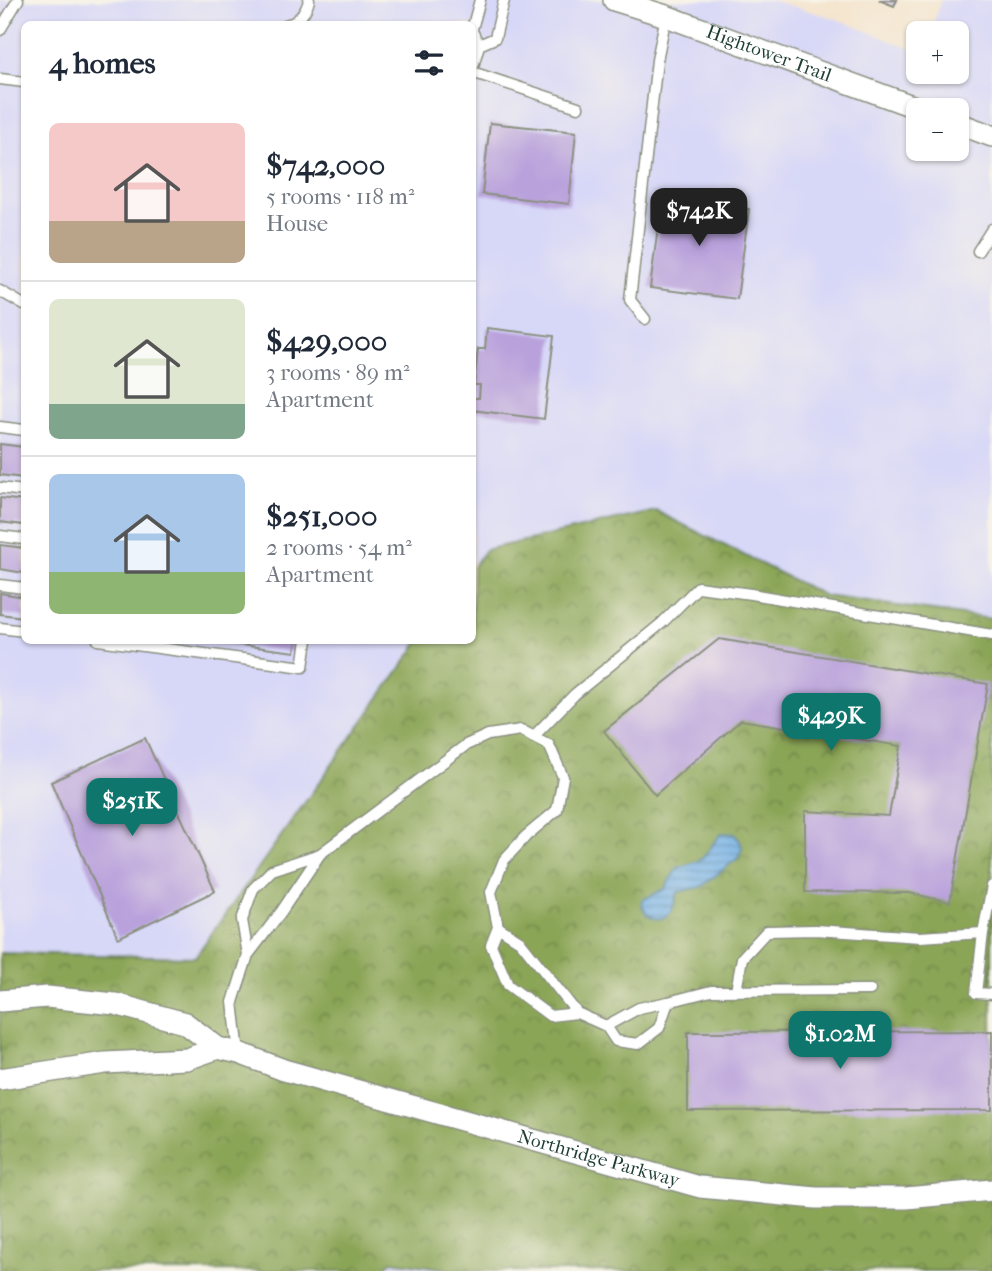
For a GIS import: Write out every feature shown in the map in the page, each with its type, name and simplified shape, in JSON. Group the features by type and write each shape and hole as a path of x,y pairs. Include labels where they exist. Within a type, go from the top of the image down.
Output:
{"street":[{"name":"Hightower Trail","path":"614,0 668,8 906,103"},
{"path":"969,127 992,135"},
{"name":"Northridge Parkway","path":"0,1001 47,997 115,1004 185,1023 228,1050 284,1070 700,1186 816,1198 906,1198 992,1190"},
{"path":"0,1079 105,1063 187,1059 228,1050"}],"lane":[{"path":"0,30 18,0"},
{"path":"295,21 307,7 309,0"},
{"path":"474,21 480,0"},
{"path":"480,45 495,38 504,0"},
{"path":"645,319 630,300 657,60 668,8"},
{"path":"476,38 480,45 476,58"},
{"path":"476,72 578,107"},
{"path":"0,79 21,82"},
{"path":"978,251 992,229"},
{"path":"0,291 21,303"},
{"path":"0,427 21,430"},
{"path":"0,488 21,491"},
{"path":"0,536 21,539"},
{"path":"0,584 21,588"},
{"path":"533,737 575,694 662,623 698,587 992,635"},
{"path":"0,628 21,631"},
{"path":"129,644 303,667 306,644"},
{"path":"247,956 242,920 253,890 272,870 320,854 466,745 488,734 521,730 549,745 562,777 557,810 526,836 504,860 491,891 498,927 491,946 508,985 550,1016 577,1013"},
{"path":"228,1050 233,1002 247,956 320,854"},
{"path":"992,886 976,993 992,994"},
{"path":"498,927 520,941 577,1013 606,1026 615,1041 638,1044 659,1028 668,1002"},
{"path":"736,991 742,958 767,931 816,930 920,937 983,933"},
{"path":"606,1026 639,1008 711,990 870,990"}],"shaded area":[{"path":"0,0 770,0 834,18 906,47 906,84 969,84 969,21 934,21 941,0 992,0 992,619 825,596 656,511 485,550 476,563 476,21 21,21 21,644 418,644 195,957 0,953"},
{"path":"390,1261 461,1271 381,1271"}],"green space":[{"path":"656,511 825,596 992,619 992,1271 461,1271 391,1261 381,1271 0,1271 0,953 195,957 418,644 476,644 476,563 485,550"}],"water":[{"path":"723,833 734,834 740,841 742,848 738,858 701,887 678,892 672,909 665,917 656,918 647,914 642,900 665,889 677,868 700,860"}],"building":[{"path":"879,0 897,0 894,6"},
{"path":"490,123 576,132 569,204 482,194"},
{"path":"662,196 749,209 737,299 650,288"},
{"path":"487,328 554,336 544,419 476,410 480,385 476,385 478,349 485,349"},
{"path":"0,444 21,447 21,478 0,475"},
{"path":"0,498 21,501 21,525 0,522"},
{"path":"0,545 21,548 21,572 0,569"},
{"path":"0,593 21,596 21,617 0,614"},
{"path":"719,639 988,684 950,902 909,893 805,892 805,811 889,816 901,746 741,720 655,795 604,731"},
{"path":"233,644 296,644 295,652"},
{"path":"145,738 215,891 118,938 51,782"},
{"path":"992,1031 992,1110 688,1111 688,1032"}]}
